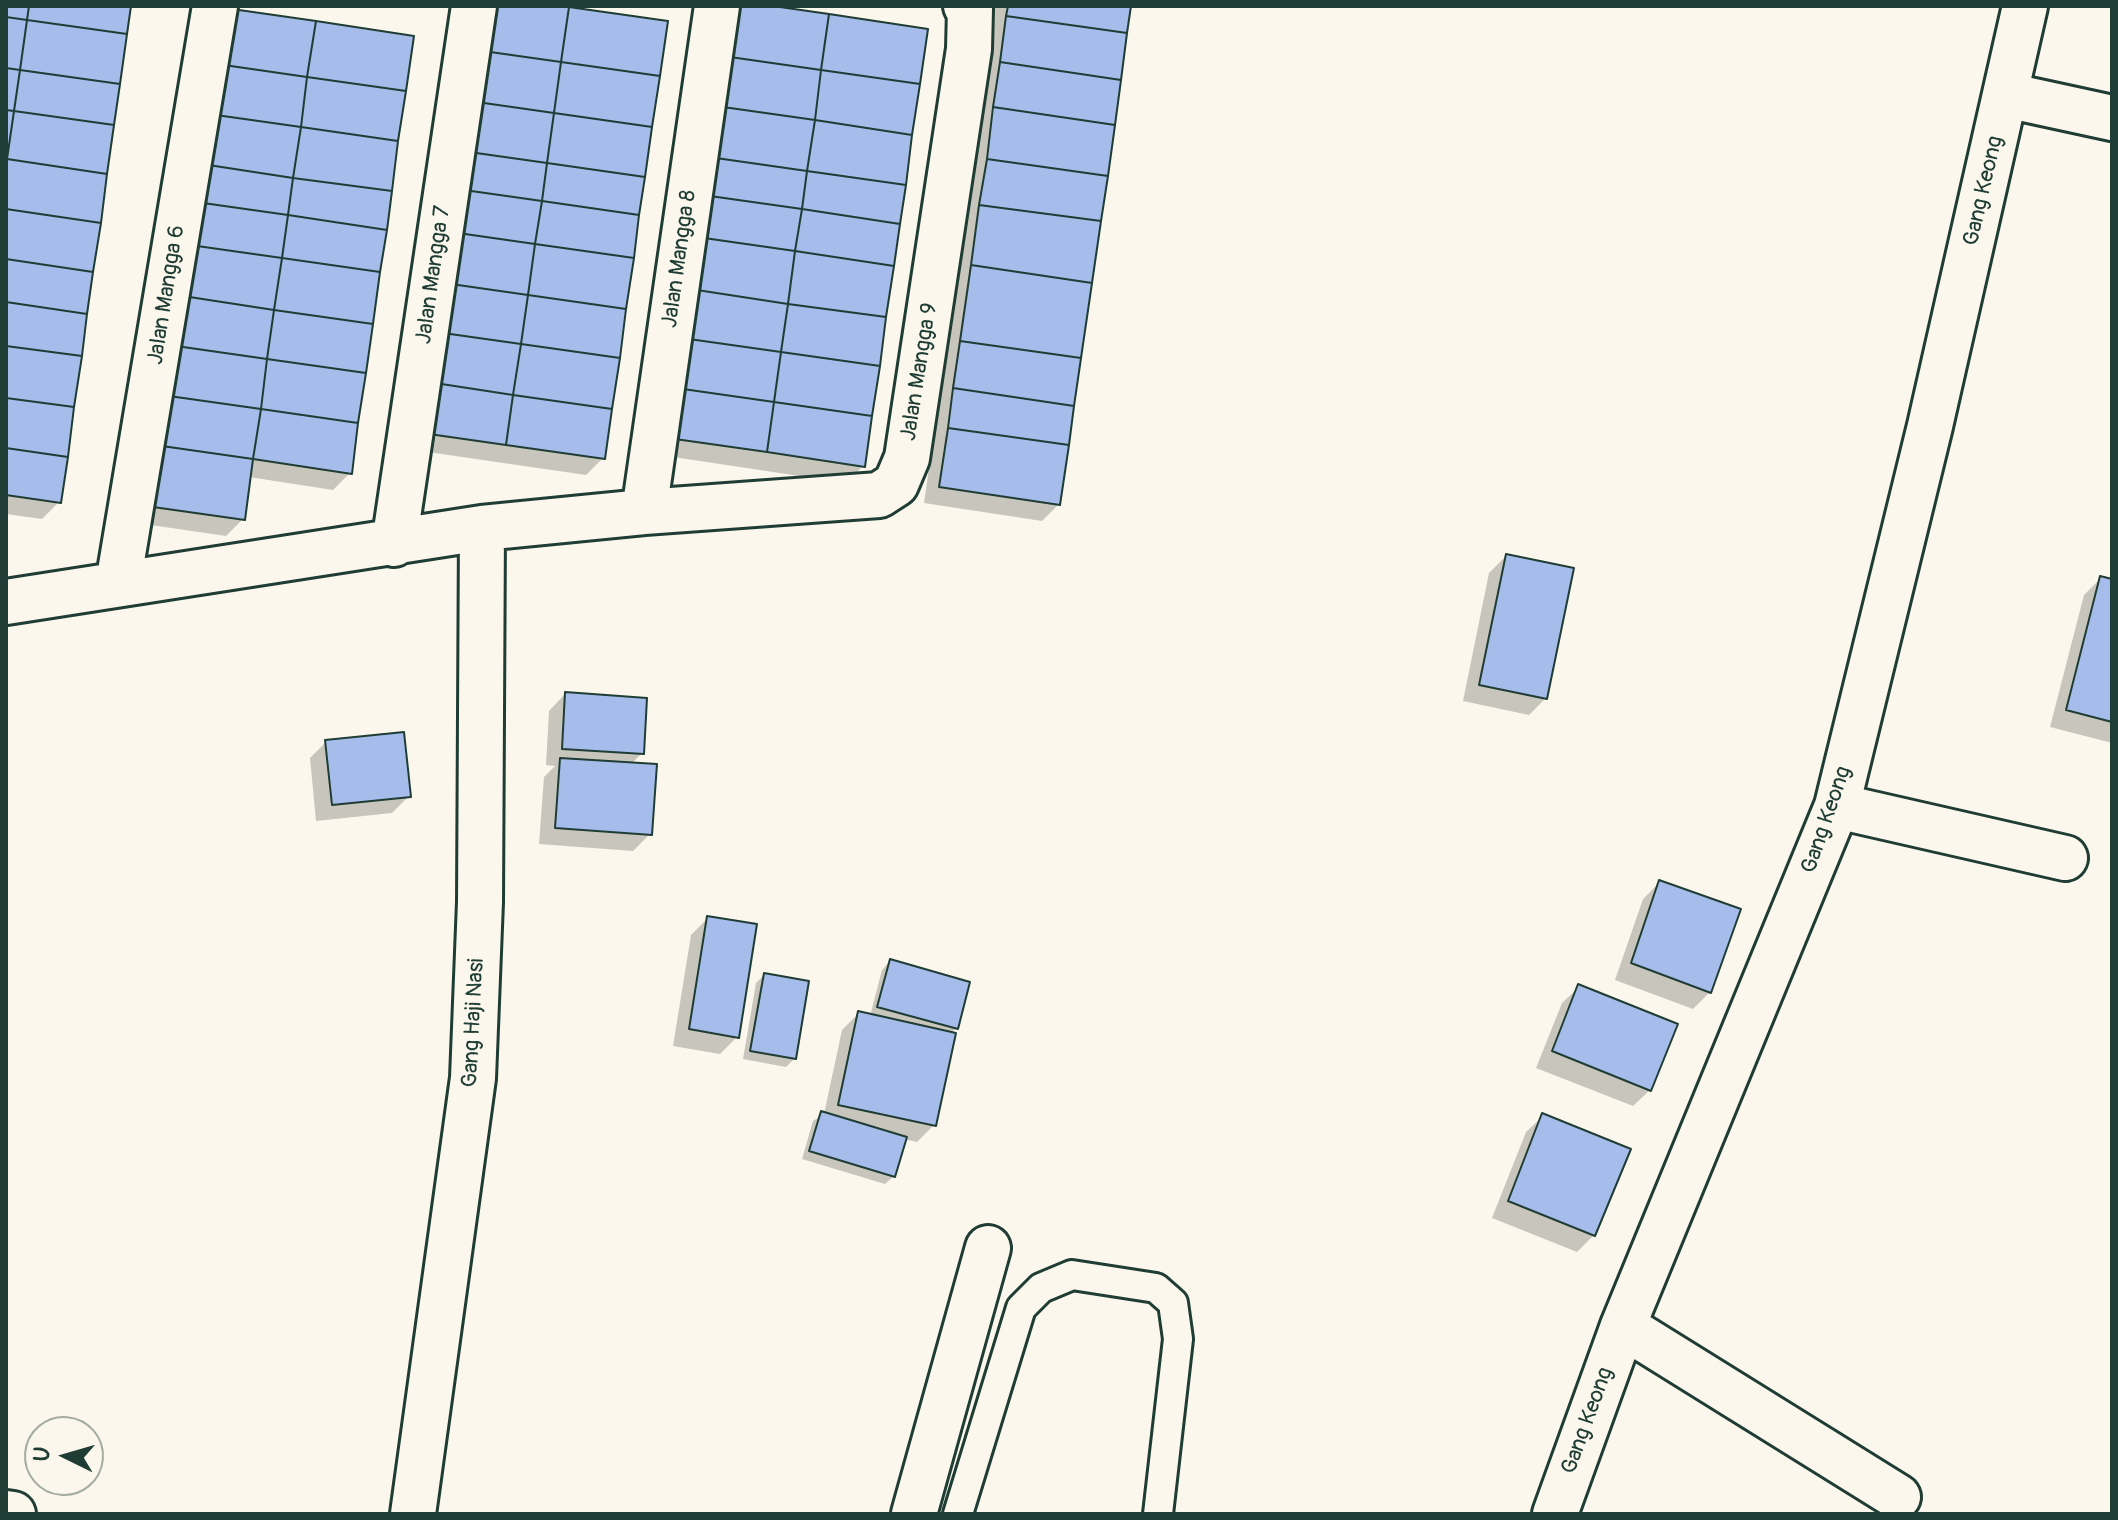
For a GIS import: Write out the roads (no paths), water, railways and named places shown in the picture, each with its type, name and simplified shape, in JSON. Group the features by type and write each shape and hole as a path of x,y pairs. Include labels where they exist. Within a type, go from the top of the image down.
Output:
{"street":[{"name":"Jalan Mangga 6","path":"118,584 215,6"},
{"name":"Jalan Mangga 7","path":"394,544 474,6"},
{"name":"Jalan Mangga 8","path":"644,512 717,6"},
{"name":"Jalan Mangga 9","path":"6,602 482,528 644,512 879,495 896,484 907,458 969,49 970,9 966,6"},
{"name":"Gang Keong","path":"1555,1514 1623,1326 1837,806 2025,6"},
{"path":"2006,95 2112,118"},
{"name":"Gang Haji Nasi","path":"413,1514 473,1078 480,902 482,528"},
{"path":"1837,806 2065,858"},
{"path":"914,1514 988,1248"},
{"path":"1623,1326 1898,1497"},
{"path":"6,1513 13,1514"}],"lane":[{"path":"958,1514 1021,1308 1041,1288 1072,1275 1156,1288 1173,1303 1178,1339 1158,1514"}]}
